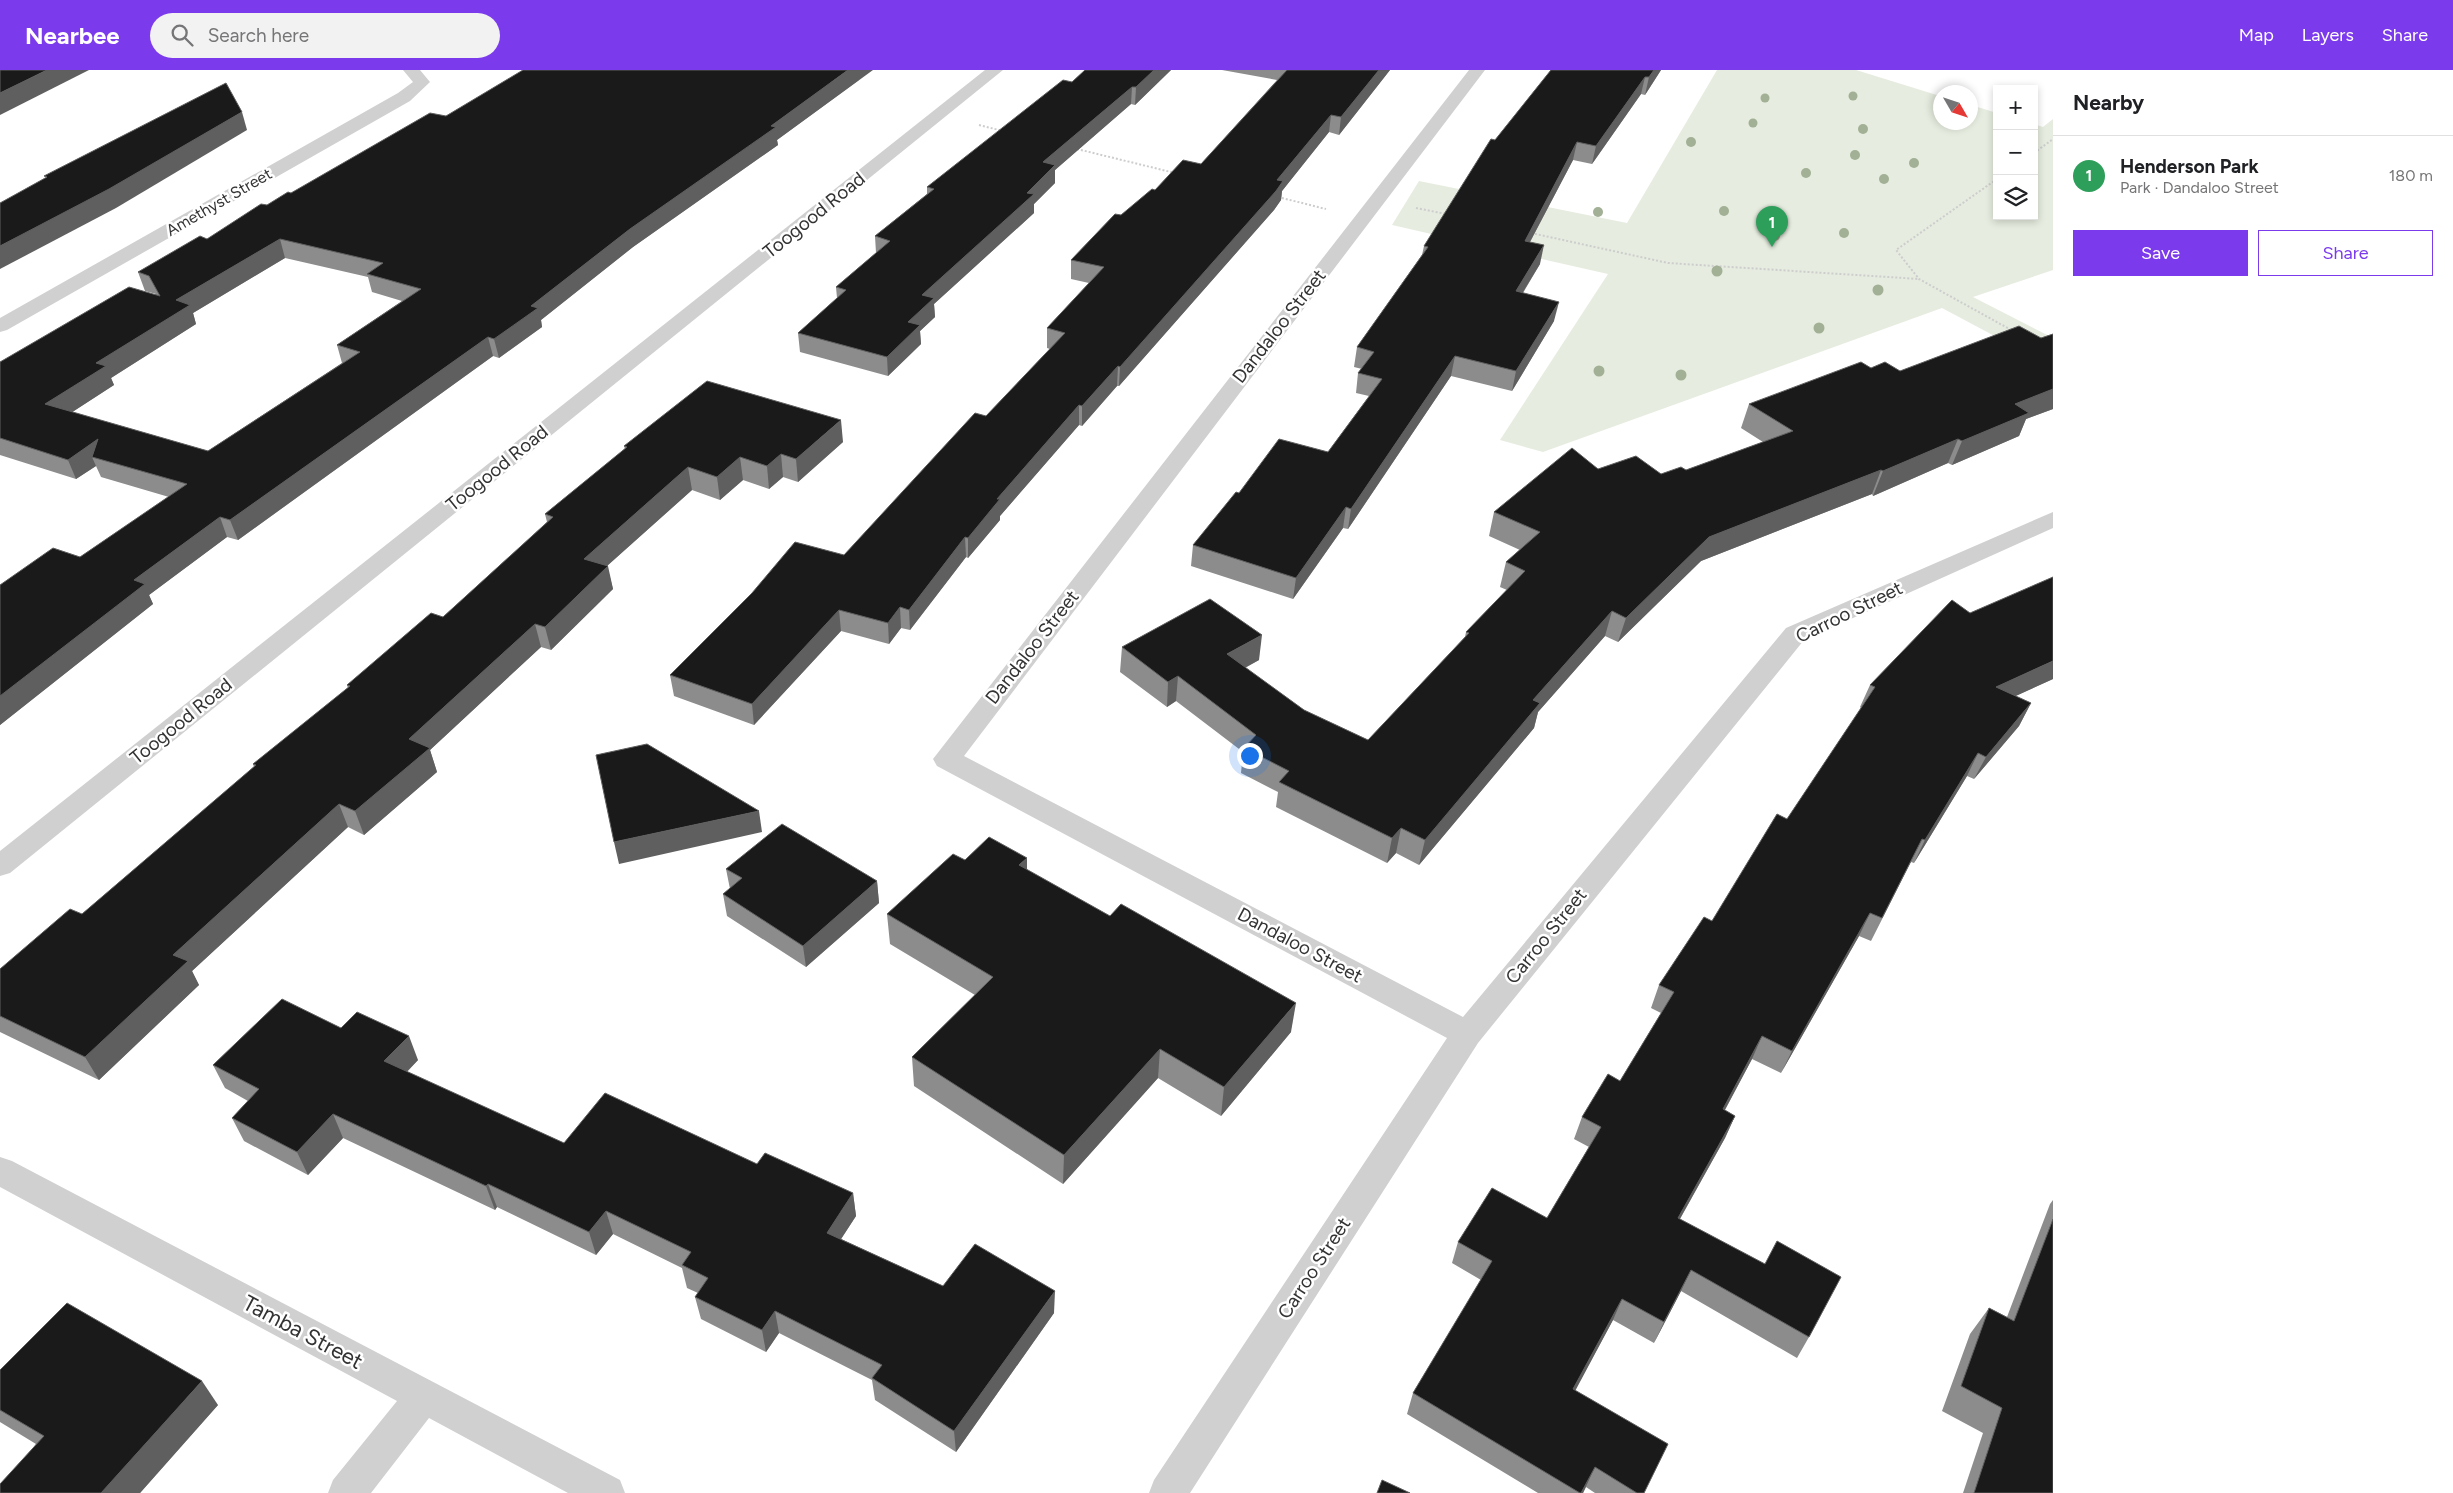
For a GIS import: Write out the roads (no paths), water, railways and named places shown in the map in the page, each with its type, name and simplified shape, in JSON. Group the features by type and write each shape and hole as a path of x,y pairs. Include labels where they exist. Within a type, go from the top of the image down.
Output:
{"street":[{"name":"Amethyst Street","path":"0,326 404,97 422,82 412,70"},
{"name":"Toogood Road","path":"0,866 995,70"},
{"name":"Dandaloo Street","path":"1466,1034 947,758 1477,70"},
{"name":"Carroo Street","path":"1168,1493 1466,1034 1795,634 2053,519"},
{"name":"Tamba Street","path":"0,1171 606,1493"},
{"path":"347,1493 423,1397"}],"place":[{"name":"Henderson Park","path":"1772,247"}]}
